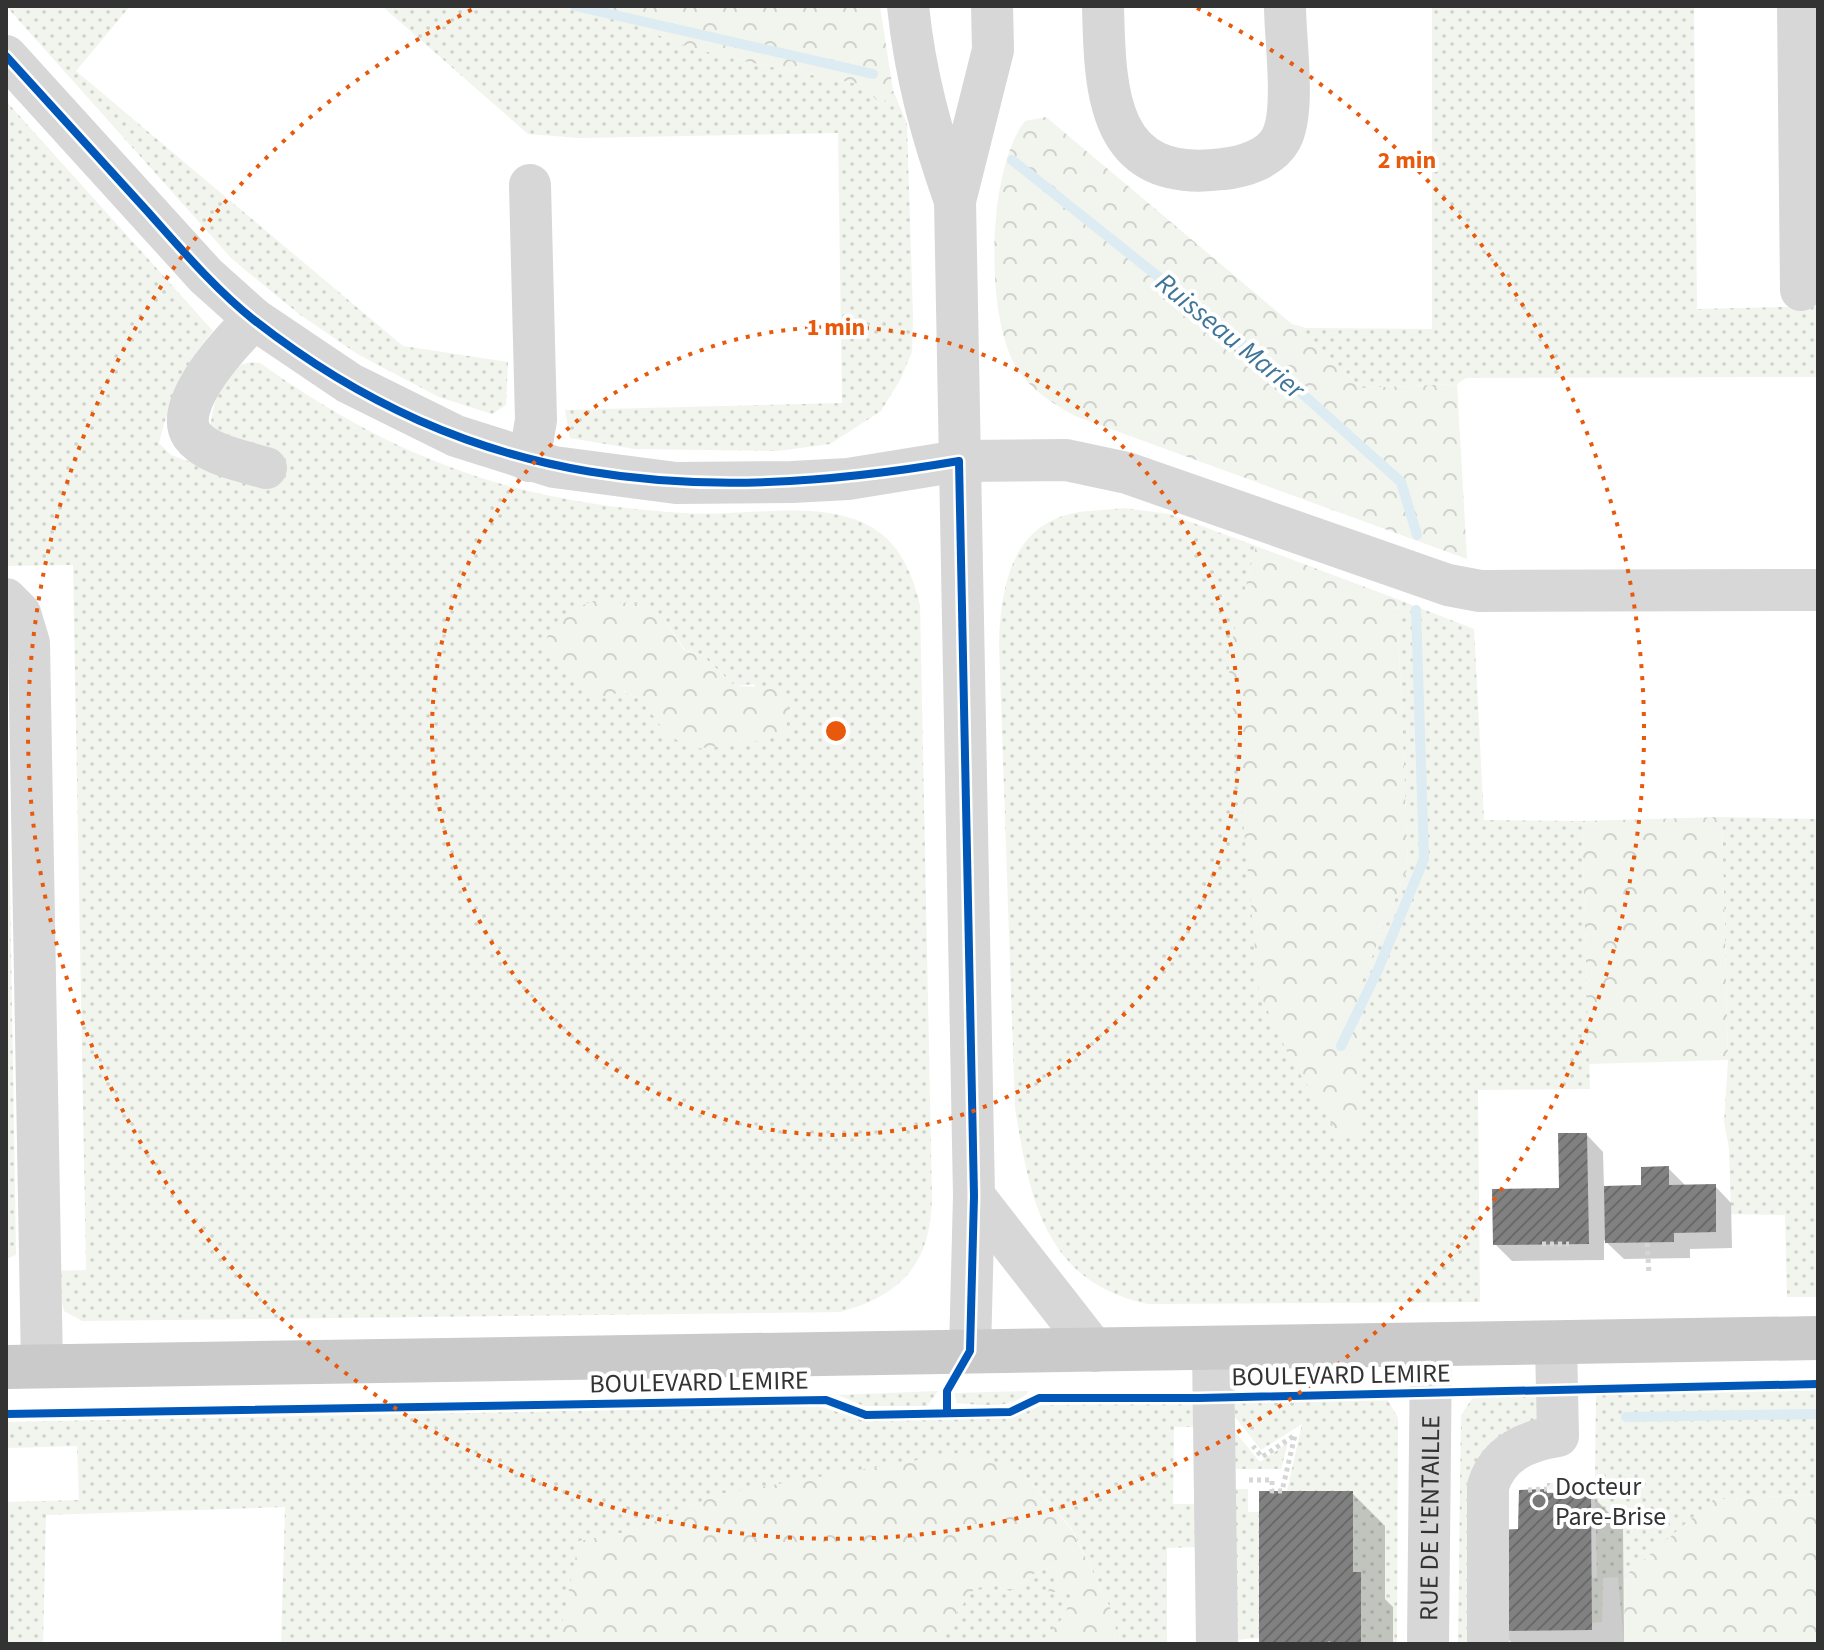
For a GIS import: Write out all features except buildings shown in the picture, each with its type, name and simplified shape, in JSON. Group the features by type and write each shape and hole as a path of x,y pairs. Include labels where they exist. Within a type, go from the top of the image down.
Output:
{"main road":[{"name":"BOULEVARD LEMIRE","path":"24,1367 970,1351 1213,1351 1818,1338"}],"street":[{"path":"908,6 914,61 927,122 955,201"},
{"path":"970,1351 974,1196 955,201 993,50 992,6"},
{"path":"1103,6 1107,83 1125,135 1151,163 1180,172 1232,168 1255,162 1280,140 1287,111 1285,6"},
{"path":"1798,6 1801,290"},
{"path":"6,56 206,276 254,319 318,365 377,399 456,436 529,461 643,481 737,484 848,479 959,461 1066,460 1101,466 1448,585 1480,591 1818,590"},
{"path":"529,461 536,420 530,185"},
{"path":"254,319 211,366 195,398 188,423 192,435 205,446 266,468"},
{"path":"6,599 20,613 29,643 24,1367"},
{"path":"974,1196 1095,1351"},
{"path":"1488,1644 1486,1502 1492,1474 1520,1445 1558,1436 1556,1343"},
{"name":"RUE DE L'ENTAILLE","path":"1428,1644 1431,1345"},
{"path":"1213,1351 1217,1644"}],"path":[{"path":"1647,1243 1649,1274"},
{"path":"1542,1244 1569,1244"},
{"path":"1244,1435 1262,1457 1295,1435 1282,1491 1272,1491 1272,1480"},
{"path":"1519,1490 1547,1489"}],"green space":[{"path":"6,6 130,6 76,71 403,346 508,362 506,405 492,414 439,397 359,355 299,314 232,259"},
{"path":"382,6 609,6 632,23 694,48 765,66 864,85 880,105 893,90 907,124 912,352 900,380 881,411 830,444 778,451 635,449 570,438 565,410 842,403 838,133 580,138 528,134"},
{"path":"609,6 880,6 893,90 881,106 864,85 765,66 694,48 632,23"},
{"path":"1432,6 1694,6 1697,309 1818,306 1818,377 1466,378 1457,384 1362,388 1292,324 1306,328 1432,329"},
{"path":"6,101 213,331 186,370 168,412 159,443 171,455 207,468 212,419 222,385 231,372 243,364 260,363 360,426 460,471 512,487 622,508 683,513 828,513 847,517 876,530 897,550 911,575 920,605 932,1199 926,1242 908,1274 880,1296 840,1312 82,1321 64,1311 55,1271 86,1270 73,565 6,566","holes":["594,601 661,615 685,650 703,656 735,686 755,684 740,742 713,747 653,715 642,700 623,691 591,700"]},
{"path":"1046,117 1292,324 1362,388 1457,384 1467,559 1075,416 1051,402 1030,384 1018,370 1007,347 999,316 994,244 1003,173 1012,143 1025,121"},
{"path":"1124,508 1169,514 1256,546 1228,657 1358,1140 1361,984 1408,867 1397,599 1474,629 1484,820 1582,821 1590,1089 1478,1090 1480,1302 1148,1304 1113,1293 1085,1277 1064,1256 1048,1232 1027,1174 1015,1108 1000,623 1013,563 1036,531 1052,520 1074,513"},
{"path":"1256,546 1397,599 1408,867 1361,984 1359,1140 1339,1135 1290,1058 1259,992 1228,657"},
{"path":"594,601 649,604 661,615 684,650 703,656 735,686 778,688 789,701 786,732 766,740 695,749 667,735 642,700 624,691 591,701 545,645 552,629 563,616"},
{"path":"6,638 16,1255 6,1259"},
{"path":"1722,817 1818,819 1818,1297 1787,1297 1785,1215 1731,1214 1729,1148 1724,1122 1728,1060"},
{"path":"1722,817 1728,1060 1589,1064 1582,821"},
{"path":"1818,1389 1818,1494 1713,1500 1625,1576 1624,1644 1618,1577 1603,1578 1602,1622 1592,1623 1591,1578 1597,1578 1595,1493 1547,1489 1547,1483 1595,1483 1596,1392"},
{"path":"938,1391 927,1406 864,1406 838,1395"},
{"path":"1029,1391 1015,1401 996,1405 957,1403 954,1393"},
{"path":"1540,1394 1541,1420 1497,1441 1478,1644 1458,1644 1461,1415 1474,1396"},
{"path":"1387,1399 1398,1418 1397,1644 1361,1644 1361,1572 1353,1572 1287,1491 1302,1424 1261,1450 1235,1417 1234,1402"},
{"path":"1199,1403 1197,1427 1174,1427 1173,1504 1199,1504 1196,1547 1167,1548 1167,1644 1114,1644 1116,1620 1072,1529 1021,1471 719,1494 632,1531 580,1541 558,1644 201,1644 281,1643 285,1507 46,1515 43,1644 6,1644 6,1502 79,1500 77,1446 6,1448 6,1422 819,1406 862,1420 1013,1417 1042,1405"},
{"path":"1235,1432 1260,1462 1288,1443 1281,1469 1235,1469"},
{"path":"964,1452 1021,1471 1072,1530 1116,1620 1114,1644 1039,1644 1064,1617 1074,1589 1047,1593 1058,1574 1054,1566 1035,1573 1010,1591 995,1585 975,1588 951,1620 926,1644 558,1644 579,1541 632,1531 719,1494"},
{"path":"1235,1489 1248,1489 1248,1512 1260,1512 1259,1638 1235,1640"},
{"path":"1818,1494 1818,1644 1624,1644 1625,1576 1713,1500"},
{"path":"1054,1566 1058,1574 1048,1592 1075,1588 1064,1617 1039,1644 926,1644 951,1620 975,1588 995,1585 1010,1591 1035,1573"}],"waterway":[{"name":"Ruisseau Marier","path":"575,6 873,74"},
{"name":"Ruisseau Marier","path":"1012,160 1279,373 1401,482 1417,535"},
{"name":"Ruisseau Marier","path":"1341,1046 1377,972 1424,859 1416,610"},
{"name":"Ruisseau Marier","path":"1626,1417 1818,1414"}],"cycle path":[{"path":"6,56 186,255 240,308 336,377 419,420 503,452 589,472 677,481 768,482 862,475 959,461 974,1196 970,1351 947,1391 947,1412"},
{"path":"6,1414 826,1400 866,1415 1010,1412 1039,1398 1199,1398 1818,1384"}],"place":[{"name":"Docteur Pare-Brise","path":"1539,1501"}]}
